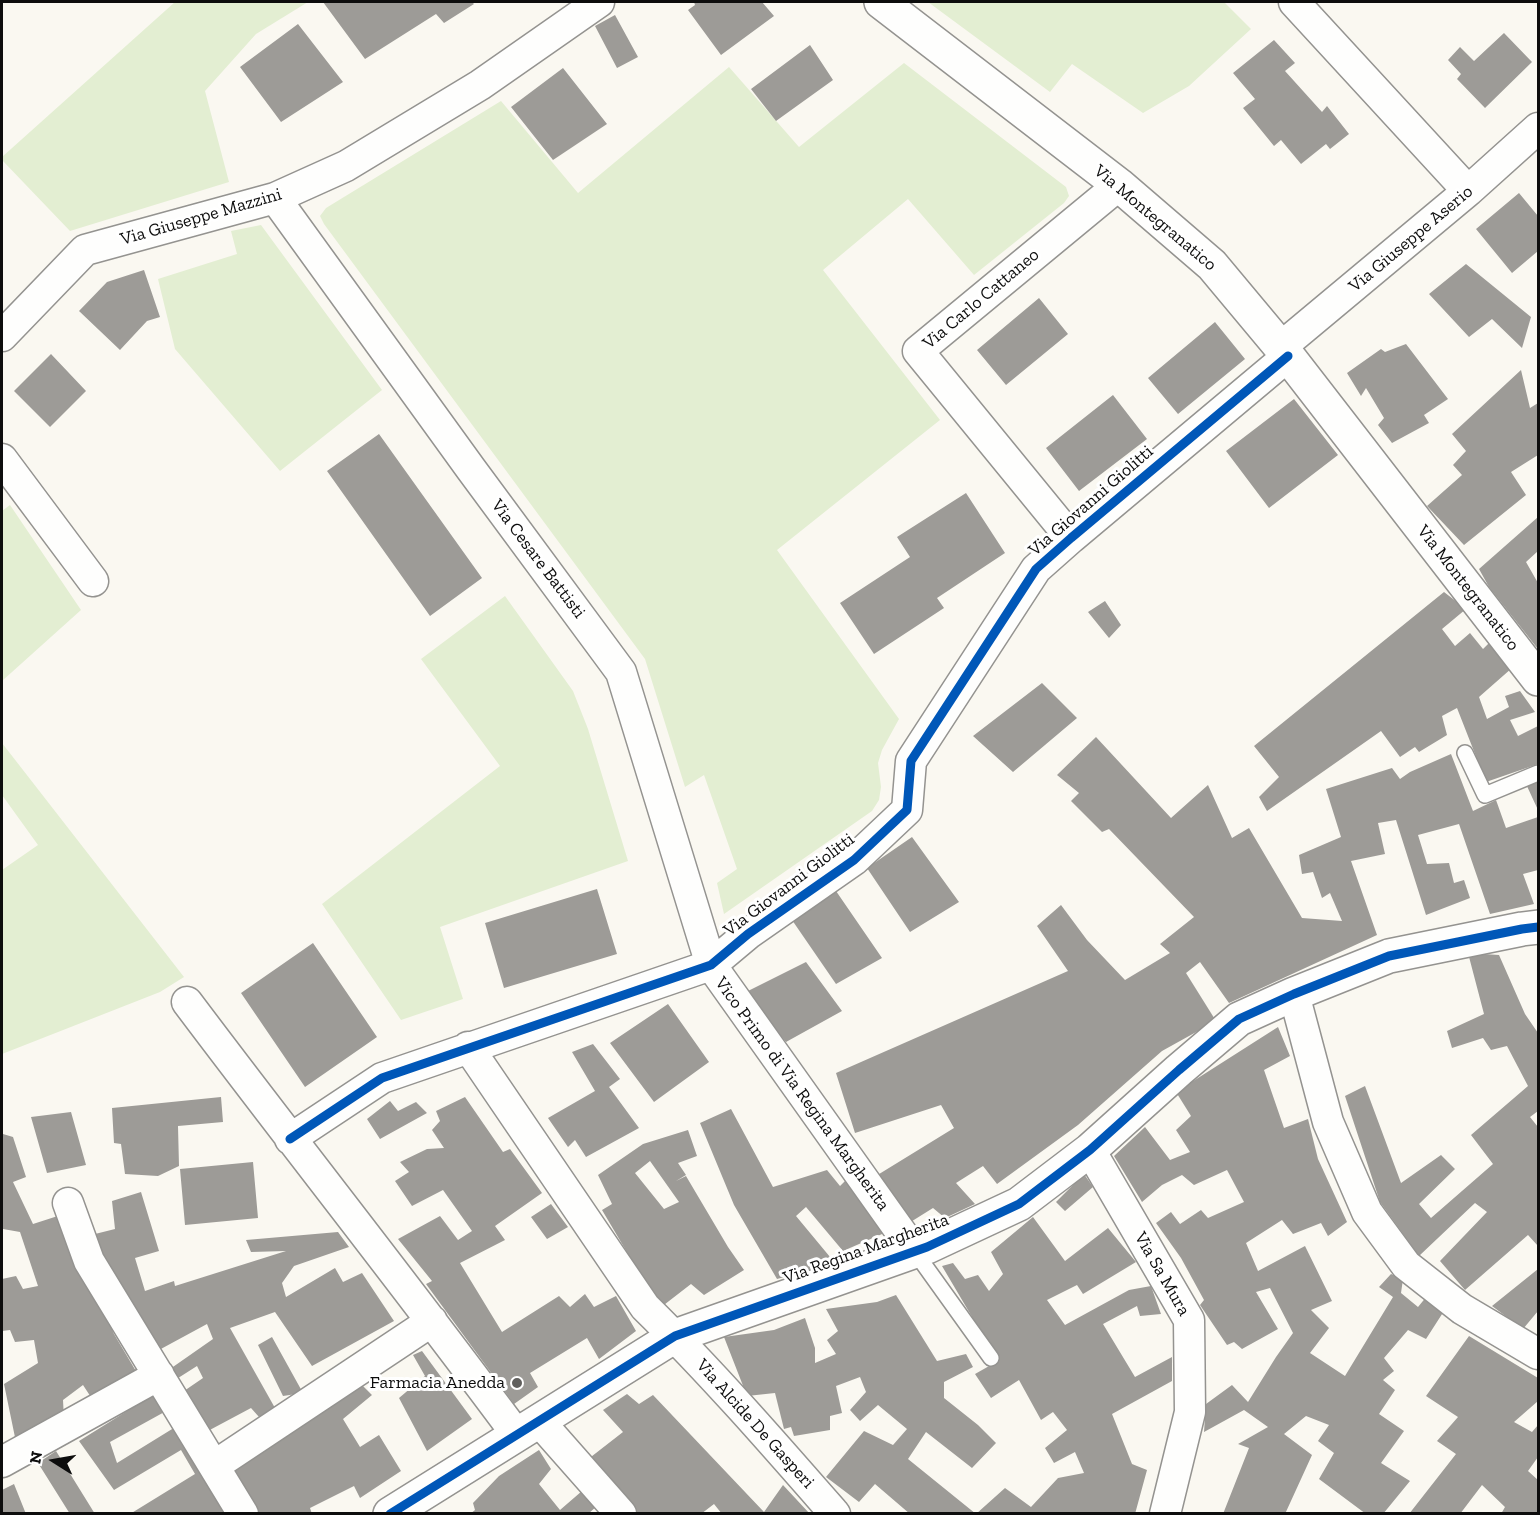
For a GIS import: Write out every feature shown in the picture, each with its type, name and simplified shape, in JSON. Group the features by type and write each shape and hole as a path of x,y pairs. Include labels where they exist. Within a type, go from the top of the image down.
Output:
{"street":[{"name":"Via Giuseppe Mazzini","path":"2,336 85,250 275,198 346,166 469,92 599,2"},
{"name":"Via Montegranatico","path":"881,2 1119,185 1212,265 1285,351 1539,679"},
{"path":"1294,2 1468,191"},
{"name":"Via Giuseppe Aserio","path":"1285,351 1539,128"},
{"name":"Via Carlo Cattaneo","path":"1071,538 918,351 1119,185"},
{"name":"Via Cesare Battisti","path":"275,198 621,672 711,965"},
{"name":"Via Giovanni Giolitti","path":"290,1139 382,1078 711,965 748,934 854,860 907,810 911,761 1036,568 1285,351"},
{"path":"2,459 93,581"},
{"name":"Via Regina Margherita","path":"390,1514 675,1336 927,1248 1019,1204 1090,1150 1239,1019 1389,956 1539,927"},
{"name":"Vico Primo di Via Regina Margherita","path":"711,965 915,1252"},
{"path":"1294,994 1328,1122 1367,1212 1407,1265 1462,1309 1539,1354"},
{"path":"187,1002 432,1321 528,1428 621,1514"},
{"name":"Via Alcide De Gasperi","path":"468,1047 645,1307 764,1432 835,1514"},
{"name":"Via Sa Mura","path":"1090,1150 1189,1320 1190,1412 1165,1514"},
{"path":"68,1203 89,1261 243,1514"},
{"path":"214,1466 432,1321"},
{"path":"2,1462 159,1375"}],"lane":[{"path":"1465,753 1485,795 1539,772"},
{"path":"915,1252 991,1358"}],"green space":[{"path":"175,2 308,2 256,34 205,91 229,182 70,231 2,160 2,157"},
{"path":"928,2 1224,2 1251,29 1189,86 1143,113 1072,64 1050,92"},
{"path":"904,63 1066,187 1069,196 1064,203 974,275 908,199 823,270 940,420 777,550 899,719 882,750 878,763 881,787 879,800 872,811 724,914 717,883 737,869 704,775 685,787 645,659 320,216 326,208 501,101 578,193 729,67 799,147"},
{"path":"261,225 382,390 280,471 175,349 158,279 237,254 231,231"},
{"path":"10,505 81,610 2,681 2,511"},
{"path":"505,596 573,691 588,729 628,861 440,927 463,999 401,1020 322,904 500,766 421,659"},
{"path":"2,743 184,977 160,992 2,1054 2,870 38,845 2,795"}],"building":[{"path":"323,2 472,2 474,4 444,23 436,14 365,59"},
{"path":"694,2 762,2 774,16 721,55 688,10 695,5"},
{"path":"615,15 638,57 617,68 595,26"},
{"path":"298,24 343,82 281,122 240,67"},
{"path":"1504,33 1532,62 1485,108 1457,79 1461,74 1448,60 1460,47 1474,61"},
{"path":"1274,40 1295,63 1285,71 1322,112 1327,106 1349,134 1330,149 1326,144 1301,164 1281,140 1274,146 1243,108 1255,99 1233,73"},
{"path":"810,45 833,80 776,121 751,89"},
{"path":"563,68 607,124 553,160 511,107"},
{"path":"1519,193 1538,216 1538,251 1512,273 1476,229"},
{"path":"1466,264 1531,317 1522,348 1492,319 1469,337 1429,294"},
{"path":"144,270 160,317 147,321 120,350 79,311 107,282"},
{"path":"1039,298 1068,334 1006,385 977,350"},
{"path":"1215,322 1245,359 1178,414 1148,378"},
{"path":"1406,344 1448,399 1424,415 1429,423 1392,443 1378,425 1384,418 1366,388 1361,396 1347,373 1381,349 1385,352"},
{"path":"51,354 86,391 50,427 14,391"},
{"path":"1521,370 1530,408 1538,403 1538,455 1511,472 1526,495 1464,545 1427,506 1462,475 1453,465 1466,451 1452,434"},
{"path":"1113,395 1147,439 1079,491 1046,448"},
{"path":"1294,399 1338,455 1269,508 1226,451"},
{"path":"379,434 482,578 430,616 327,471"},
{"path":"966,493 1005,553 937,598 944,608 874,654 840,603 910,557 897,537"},
{"path":"1538,517 1538,551 1526,562 1538,583 1538,649 1489,587 1479,569"},
{"path":"1444,592 1466,609 1442,629 1455,646 1470,633 1483,649 1490,642 1512,668 1479,697 1487,719 1509,707 1505,696 1520,691 1535,712 1510,720 1518,736 1538,726 1538,764 1486,782 1457,708 1442,716 1447,735 1419,752 1415,747 1400,757 1381,731 1267,811 1259,797 1279,777 1254,746"},
{"path":"1105,601 1121,625 1109,638 1088,612"},
{"path":"1042,683 1077,718 1013,772 973,736"},
{"path":"1096,737 1171,818 1208,785 1232,838 1249,828 1302,918 1342,921 1330,893 1322,898 1313,872 1302,874 1299,855 1341,837 1326,789 1392,768 1400,779 1410,772 1451,754 1473,811 1496,800 1506,828 1538,817 1538,870 1523,874 1534,904 1490,914 1459,824 1418,835 1427,864 1449,863 1454,883 1464,880 1470,898 1426,915 1396,820 1378,823 1385,854 1351,861 1377,935 1229,1003 1200,962 1186,973 1216,1021 1162,1051 1078,1125 997,1184 983,1166 956,1183 975,1204 945,1218 933,1208 909,1223 871,1179 954,1128 941,1105 855,1133 836,1073 1068,971 1037,926 1061,905 1087,940 1125,980 1170,953 1160,944 1194,917 1109,829 1102,832 1071,801 1079,793 1057,775"},
{"path":"1538,780 1538,810 1526,784"},
{"path":"912,837 959,902 910,932 867,868"},
{"path":"597,889 617,954 504,988 485,923"},
{"path":"836,891 882,958 836,984 792,920"},
{"path":"313,943 377,1037 305,1087 241,993"},
{"path":"1468,953 1499,955 1525,1014 1538,1033 1538,1111 1530,1117 1538,1127 1538,1246 1528,1235 1465,1290 1440,1261 1487,1212 1475,1203 1419,1256 1380,1202 1345,1096 1365,1086 1401,1183 1441,1155 1455,1169 1419,1204 1431,1218 1493,1164 1471,1135 1528,1086 1507,1046 1491,1050 1483,1038 1452,1048 1447,1031 1484,1014"},
{"path":"806,962 842,1011 786,1042 744,993"},
{"path":"668,1004 709,1062 654,1102 610,1043"},
{"path":"1278,1027 1290,1056 1264,1070 1284,1128 1308,1119 1318,1159 1347,1222 1328,1236 1321,1223 1293,1234 1282,1220 1246,1243 1258,1271 1305,1246 1332,1301 1311,1310 1329,1328 1310,1353 1345,1376 1393,1297 1379,1287 1391,1274 1403,1279 1401,1293 1418,1307 1427,1296 1444,1311 1426,1339 1408,1330 1384,1358 1394,1371 1383,1380 1395,1390 1379,1414 1404,1431 1381,1463 1410,1481 1383,1514 1366,1514 1319,1479 1334,1453 1318,1441 1329,1425 1306,1416 1284,1434 1312,1455 1285,1514 1223,1514 1249,1448 1238,1444 1268,1427 1244,1410 1204,1432 1206,1404 1232,1385 1248,1402 1293,1333 1270,1288 1256,1292 1278,1329 1242,1349 1234,1342 1227,1345 1200,1305 1204,1300 1181,1258 1156,1223 1171,1212 1180,1224 1201,1210 1208,1218 1244,1202 1227,1170 1194,1185 1182,1175 1162,1185 1142,1202 1114,1156 1145,1127 1170,1160 1190,1152 1176,1130 1191,1116 1176,1092"},
{"path":"593,1044 620,1079 609,1087 639,1128 586,1157 575,1140 568,1147 548,1118 595,1091 572,1052"},
{"path":"221,1097 223,1122 178,1126 179,1166 158,1176 125,1174 121,1144 114,1143 112,1108"},
{"path":"465,1097 503,1152 510,1149 542,1193 495,1226 505,1240 460,1263 502,1332 559,1296 570,1307 585,1294 594,1307 616,1296 636,1331 599,1359 587,1338 530,1373 538,1387 514,1404 426,1284 432,1281 398,1239 440,1216 458,1240 472,1231 443,1190 412,1206 395,1181 409,1172 400,1162 427,1149 444,1148 432,1130 440,1121 436,1111"},
{"path":"390,1101 398,1111 416,1102 427,1113 380,1139 367,1119"},
{"path":"731,1109 773,1187 827,1170 840,1186 847,1179 889,1231 843,1251 806,1207 796,1216 835,1263 777,1279 734,1205 700,1123"},
{"path":"71,1112 86,1165 47,1173 31,1117"},
{"path":"688,1130 697,1156 678,1163 686,1175 676,1181 686,1176 744,1270 704,1295 691,1284 660,1308 602,1210 612,1204 598,1175 643,1144","holes":["650,1161 679,1202 664,1209 635,1173"]},
{"path":"3,1134 13,1137 26,1177 13,1182 33,1224 64,1214 114,1334 143,1383 98,1408 83,1385 63,1400 64,1419 17,1447 4,1384 38,1363 34,1340 15,1342 10,1330 2,1331 2,1279 16,1276 23,1289 38,1286 20,1232 3,1229"},
{"path":"253,1162 258,1218 185,1225 180,1169"},
{"path":"1084,1174 1093,1187 1065,1211 1056,1202"},
{"path":"141,1192 159,1251 135,1258 145,1291 174,1281 175,1286 286,1251 251,1252 246,1240 338,1232 349,1247 294,1266 282,1283 286,1297 335,1268 343,1282 362,1273 394,1321 312,1366 275,1312 230,1328 275,1408 259,1417 251,1408 206,1432 184,1391 203,1378 197,1366 175,1380 170,1369 213,1339 207,1324 159,1350 102,1261 95,1234 115,1229 112,1201"},
{"path":"551,1204 568,1227 547,1239 531,1217"},
{"path":"1033,1217 1065,1261 1108,1228 1136,1262 1083,1294 1077,1285 1047,1300 1065,1325 1129,1290 1151,1286 1161,1314 1140,1316 1137,1306 1103,1324 1135,1377 1172,1357 1172,1381 1112,1414 1132,1464 1147,1470 1135,1514 976,1514 1005,1488 1031,1507 1058,1478 1084,1473 1075,1452 1054,1463 1045,1448 1067,1430 1053,1412 1041,1420 1019,1380 991,1398 975,1374 998,1361 942,1266 953,1263 965,1279 978,1275 989,1291 1003,1274 991,1252"},
{"path":"1538,1269 1538,1311 1523,1329 1492,1306"},
{"path":"896,1295 937,1361 966,1354 973,1367 944,1382 944,1398 978,1425 996,1443 972,1468 926,1432 908,1459 976,1514 910,1514 875,1484 859,1502 826,1477 864,1431 893,1445 907,1429 878,1405 860,1421 850,1410 866,1392 860,1377 836,1386 842,1413 830,1416 830,1430 794,1436 791,1427 784,1429 775,1393 747,1396 724,1337 774,1330 805,1318 815,1348 815,1363 836,1354 827,1340 838,1331 826,1309 877,1302"},
{"path":"1469,1336 1538,1378 1538,1401 1514,1422 1532,1432 1538,1425 1538,1457 1528,1471 1538,1480 1538,1514 1501,1514 1505,1507 1482,1485 1460,1514 1409,1514 1456,1454 1437,1441 1458,1417 1426,1396"},
{"path":"272,1337 303,1393 283,1396 258,1345"},
{"path":"422,1351 472,1419 427,1451 399,1398 425,1376 413,1355"},
{"path":"361,1384 372,1395 343,1419 360,1447 379,1435 401,1471 360,1498 354,1486 310,1508 312,1514 257,1514 233,1471"},
{"path":"156,1393 168,1410 110,1442 117,1463 177,1426 231,1514 130,1514 195,1474 181,1450 114,1490 79,1441"},
{"path":"627,1394 639,1404 653,1395 764,1512 783,1485 810,1514 722,1514 714,1504 701,1514 637,1514 587,1460 623,1432 603,1410"},
{"path":"539,1450 551,1469 539,1484 560,1510 582,1491 597,1506 588,1514 470,1514 475,1510 473,1503 499,1476"},
{"path":"56,1451 95,1514 70,1514 38,1463"},
{"path":"14,1484 26,1514 2,1514 2,1490"}],"cycle path":[{"path":"290,1139 382,1078 711,965 748,934 854,860 907,810 911,761 1036,569 1288,356"},
{"path":"390,1514 675,1336 927,1247 1019,1204 1090,1150 1239,1019 1389,956 1538,927"}],"place":[{"name":"Farmacia Anedda","path":"517,1383"}]}
